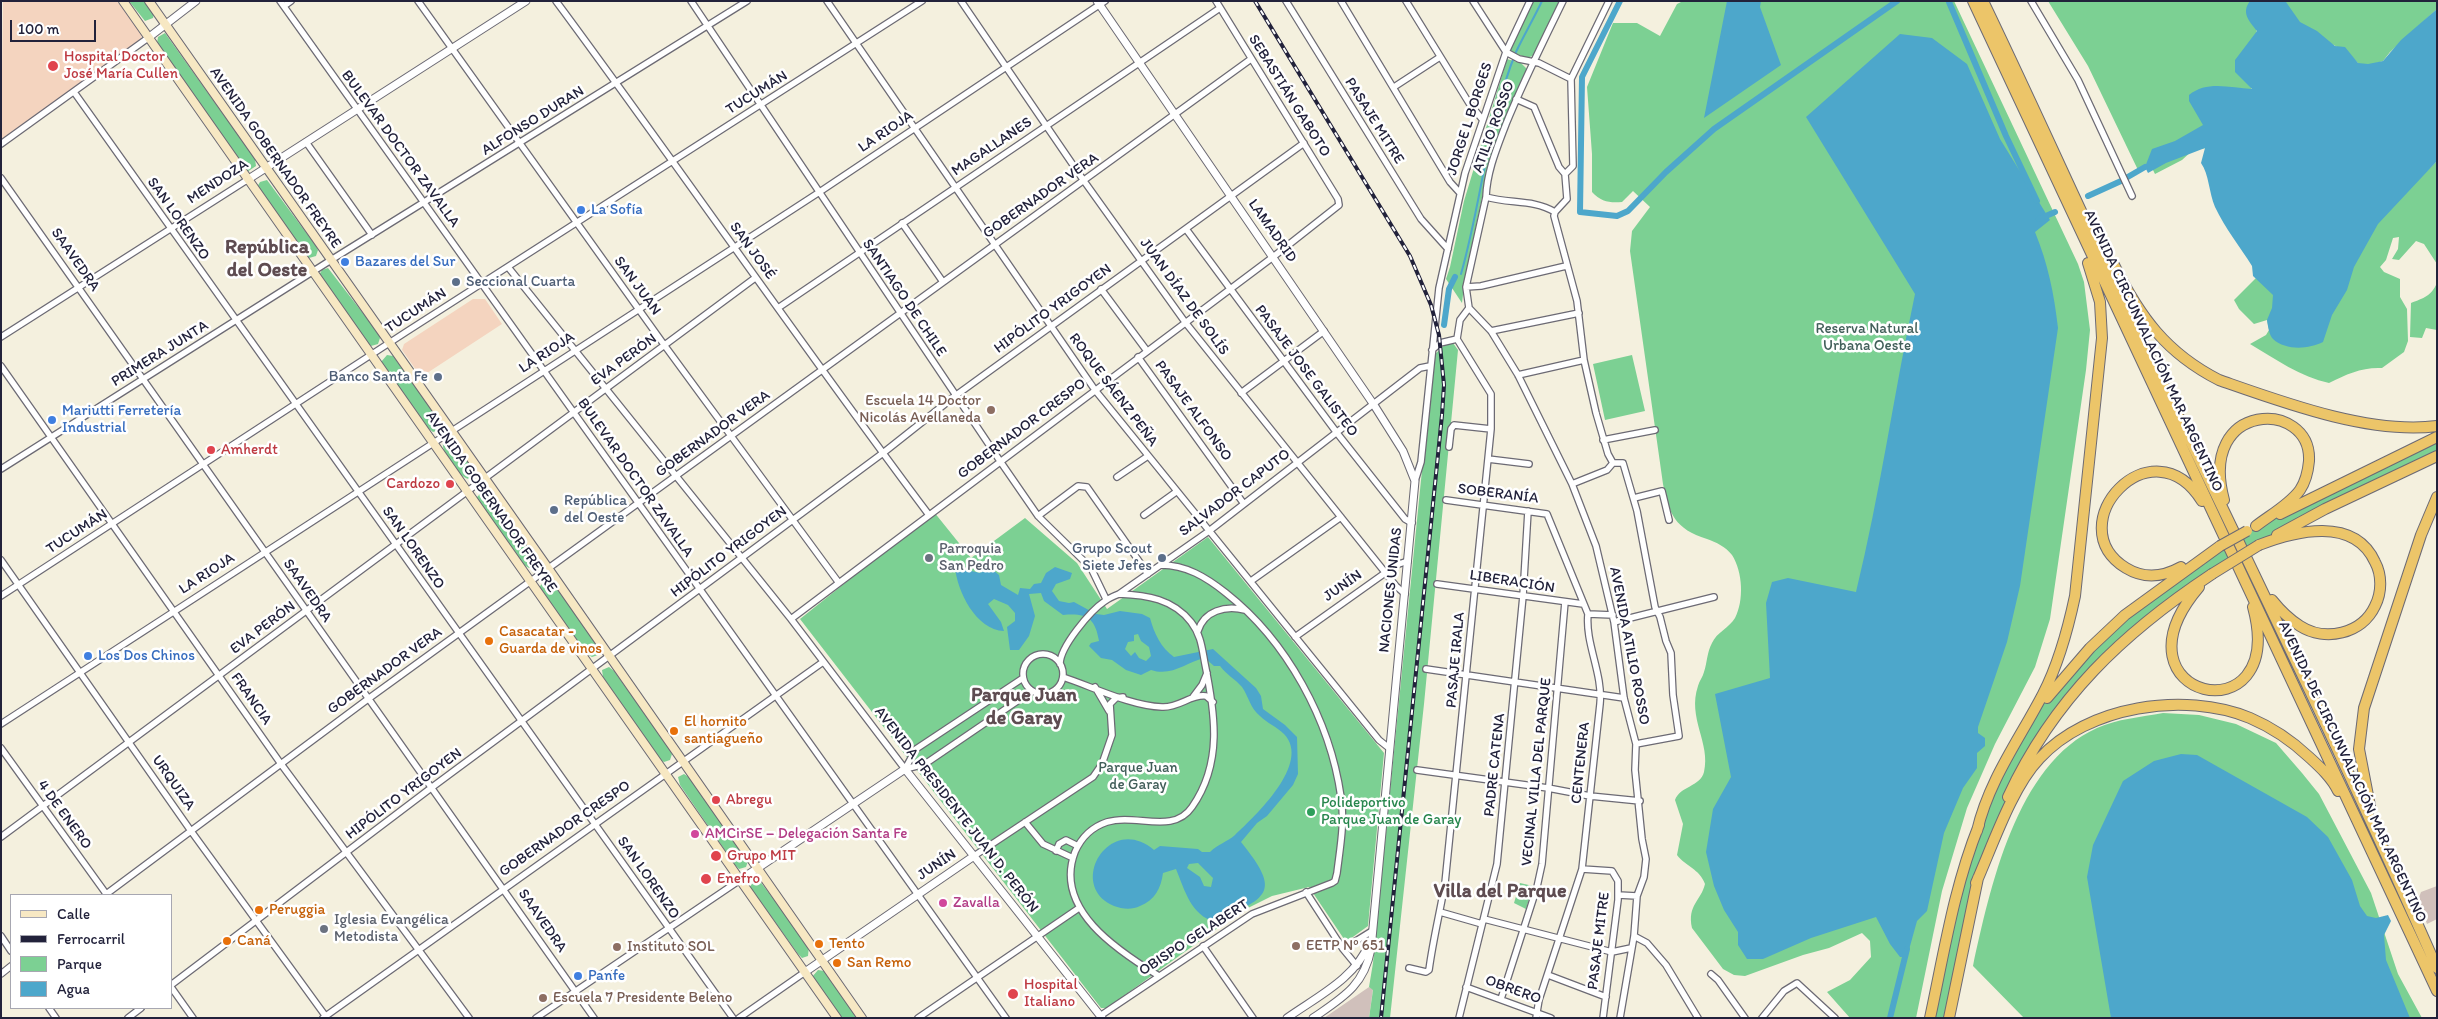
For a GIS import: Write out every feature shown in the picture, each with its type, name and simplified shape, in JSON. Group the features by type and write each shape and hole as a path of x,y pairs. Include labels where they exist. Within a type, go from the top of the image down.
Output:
{"highway":[{"path":"1930,1018 1958,891 1977,831 1982,807 1993,783 2053,673 2070,619 2077,577 2102,338 2102,320 2092,274 2042,149 1973,1"},
{"path":"1983,1 2053,146 2137,308 2158,336 2194,366 2219,380 2336,417 2404,428 2437,426"},
{"name":"AVENIDA CIRCUNVALACIÓN MAR ARGENTINO","path":"2053,146 2137,330 2249,560"},
{"name":"AVENIDA CIRCUNVALACIÓN MAR ARGENTINO","path":"2042,149 2239,566"},
{"path":"2233,526 2221,485 2220,465 2223,450 2230,435 2244,423 2264,418 2275,419 2292,428 2303,439 2309,456 2308,468 2305,480 2294,497 2251,528"},
{"path":"2224,535 2193,489 2181,479 2162,472 2143,473 2133,477 2114,492 2102,519 2105,542 2117,561 2131,571 2152,576 2161,575 2177,569 2251,528 2437,438"},
{"path":"1948,1018 1976,883 1991,835 2010,791 2055,716 2085,678 2115,647 2147,620 2210,575 2325,509 2437,456"},
{"path":"2402,889 2369,803 2361,768 2360,731 2375,672 2421,535 2437,498"},
{"path":"2249,560 2265,591 2279,608 2301,627 2313,632 2324,634 2346,632 2366,618 2375,607 2380,588 2378,568 2367,550 2351,537 2326,531 2310,532 2286,535 2260,545"},
{"path":"1977,831 2009,759 2055,686 2124,615 2215,549"},
{"name":"AVENIDA DE CIRCUNVALACIÓN MAR ARGENTINO","path":"2249,560 2437,968"},
{"path":"2210,575 2192,596 2179,617 2170,643 2171,653 2178,672 2186,679 2206,690 2218,691 2238,684 2246,677 2252,669 2258,647 2257,624 2239,566"},
{"name":"AVENIDA DE CIRCUNVALACIÓN MAR ARGENTINO","path":"2239,566 2437,991"},
{"path":"1976,883 2027,774 2050,748 2079,727 2113,713 2138,708 2186,706 2220,709 2249,718 2278,733 2305,752 2336,786 2387,883"}],"main road":[{"name":"AVENIDA GOBERNADOR FREYRE","path":"123,1 246,180 313,272 837,1018"},
{"name":"AVENIDA GOBERNADOR FREYRE","path":"149,1 862,1018"}],"street":[{"path":"1,144 196,1"},
{"path":"282,4 291,1"},
{"name":"SAN JUAN","path":"418,1 730,437 838,583"},
{"name":"MENDOZA","path":"1,337 357,111 526,1"},
{"name":"SAN JOSÉ","path":"556,1 674,161 732,247 929,515"},
{"name":"SANTIAGO DE CHILE","path":"691,1 762,105 899,314 1038,516 1091,568 1106,599"},
{"name":"ALFONSO DURAN","path":"331,260 747,1"},
{"name":"ROQUE SÁENZ PEÑA","path":"827,1 1095,390 1378,740 1389,748"},
{"name":"TUCUMÁN","path":"1,596 204,466 389,343 922,1"},
{"name":"JUAN DÍAZ DE SOLÍS","path":"961,1 1084,181 1185,322 1385,573 1405,594"},
{"name":"SEBASTIÁN GABOTO","path":"1216,1 1338,199 1339,205"},
{"name":"PASAJE MITRE","path":"1286,1 1421,219 1448,249"},
{"path":"1341,1 1450,182 1460,193"},
{"path":"1406,1 1477,115 1482,119"},
{"path":"1473,1 1511,55 1534,61 1571,78"},
{"name":"JORGE L BORGES","path":"1448,249 1460,193 1482,119 1511,55 1530,1"},
{"name":"ATILIO ROSSO","path":"1555,212 1542,205 1520,201 1502,202 1486,197 1491,165 1516,99 1563,1"},
{"path":"1565,174 1572,169 1574,161 1571,78 1609,1"},
{"path":"2030,1 2078,80 2132,196"},
{"name":"LA RIOJA","path":"1,724 818,192 1101,2"},
{"name":"LAMADRID","path":"1101,2 1139,62 1374,404 1403,451 1415,481"},
{"name":"BULEVAR DOCTOR ZAVALLA","path":"282,4 1006,1018"},
{"name":"MAGALLANES","path":"778,308 1220,8"},
{"path":"1394,87 1440,57"},
{"name":"GOBERNADOR VERA","path":"107,894 368,699 1251,59"},
{"name":"SAN LORENZO","path":"74,92 170,230 396,544 520,722 733,1018"},
{"path":"1516,99 1534,107 1559,167 1565,174 1567,199 1555,212 1554,216 1579,313 1584,360 1603,440 1613,463"},
{"path":"306,142 372,235"},
{"name":"HIPÓLITO YRIGOYEN","path":"172,985 256,919 883,453 955,396 1304,143"},
{"name":"SAAVEDRA","path":"1,178 594,1018"},
{"path":"1432,350 1445,341 1457,339 1458,324 1469,308 1466,287 1486,197"},
{"name":"GOBERNADOR CRESPO","path":"790,619 1274,257 1339,205"},
{"path":"902,223 943,282"},
{"name":"PASAJE JOSE GALISTEO","path":"1186,229 1337,433 1405,519 1412,523"},
{"name":"NACIONES UNIDAS","path":"1313,1018 1347,994 1365,972 1372,949 1415,481 1420,462 1439,288 1448,249"},
{"name":"PRIMERA JUNTA","path":"1,469 331,260"},
{"path":"1466,287 1481,286 1566,266"},
{"name":"AVENIDA PRESIDENTE JUAN D. PERÓN","path":"508,267 677,476 740,559 790,619 905,769 1101,1017"},
{"name":"EVA PERÓN","path":"1,836 219,677 466,491 755,278"},
{"name":"PASAJE ALFONSO","path":"1101,289 1147,351"},
{"name":"AVENIDA ATILIO ROSSO","path":"1469,308 1491,331 1518,375 1572,484 1596,546 1613,619 1624,698 1636,744 1635,770 1646,863 1637,896 1634,936 1630,948 1620,1018"},
{"path":"1491,331 1579,313"},
{"path":"1435,328 1445,341"},
{"path":"1241,394 1324,331"},
{"name":"PASAJE IRALA","path":"1409,968 1426,972 1429,970 1436,922 1440,912 1458,775 1491,429 1490,394 1457,339"},
{"name":"PASAJE ALFONSO","path":"1138,357 1244,504"},
{"path":"1518,375 1584,360"},
{"name":"FRANCIA","path":"1,366 281,764 469,1018"},
{"name":"SALVADOR CAPUTO","path":"1049,655 1063,648 1106,599 1119,594 1209,531 1420,368 1430,366"},
{"path":"1449,447 1451,429 1454,425 1491,429"},
{"path":"1603,440 1655,430"},
{"path":"1117,477 1148,456"},
{"path":"1488,459 1529,464"},
{"path":"1572,484 1607,470 1613,463"},
{"path":"1613,463 1625,464 1634,498 1658,612 1672,658 1673,695 1680,736 1636,744"},
{"path":"1038,516 1078,486 1083,485 1090,489 1148,574"},
{"path":"1634,498 1662,491 1669,520"},
{"path":"1144,515 1176,492"},
{"name":"SOBERANÍA","path":"1446,500 1548,514"},
{"name":"PADRE CATENA","path":"1458,1018 1497,864 1523,596 1528,510"},
{"name":"CENTENERA","path":"1536,1015 1538,1000 1548,975 1582,869 1601,695 1600,680 1588,624 1588,614 1548,514"},
{"path":"1251,582 1341,517"},
{"name":"URQUIZA","path":"1,560 191,831 325,1017"},
{"name":"JUNÍN","path":"1295,637 1385,573 1399,564 1408,562"},
{"path":"1161,565 1181,567 1192,571 1218,587 1247,611"},
{"name":"LIBERACIÓN","path":"1436,584 1583,604"},
{"path":"1119,594 1136,594 1164,601 1184,614 1198,632 1213,702 1215,732 1211,760 1199,795 1187,814 1172,822 1128,820 1107,822 1085,836 1073,858 1071,888 1079,908 1120,950 1159,976"},
{"path":"1588,614 1613,619 1658,612 1714,597"},
{"name":"VECINAL VILLA DEL PARQUE","path":"1501,999 1539,878 1565,602"},
{"path":"1198,632 1203,620 1217,610 1233,608 1247,611"},
{"name":"OBISPO GELABERT","path":"1101,1017 1252,914 1335,881 1341,840 1342,800 1330,754 1317,717 1302,686 1271,637 1247,611"},
{"name":"SALVADOR CAPUTO","path":"1060,664 1063,648"},
{"path":"536,1018 905,769 925,764 1032,692 1048,694 1058,687 1063,677 1060,664 1049,655 1037,655 1027,662 1023,678 916,749 905,769"},
{"name":"GOBERNADOR CRESPO","path":"325,1017 503,888 823,662"},
{"path":"1426,669 1624,698"},
{"path":"1191,699 1202,685 1207,673"},
{"path":"1063,677 1146,706 1175,706 1203,695 1213,702"},
{"path":"1023,678 1032,692"},
{"name":"JUNÍN","path":"739,1018 974,856 1093,778 1099,770 1112,735 1109,711 1095,687"},
{"path":"1109,711 1112,701 1123,697"},
{"name":"4 DE ENERO","path":"1,748 105,894"},
{"path":"1417,770 1548,788 1590,796 1640,801"},
{"path":"1025,822 1040,842 1056,852 1073,858"},
{"path":"1056,852 1060,844 1066,840 1078,846"},
{"name":"PASAJE MITRE","path":"1582,869 1615,873 1618,881 1612,952 1603,1018"},
{"path":"1306,892 1343,949 1357,966"},
{"path":"1618,895 1637,896"},
{"path":"918,1018 1079,908"},
{"path":"1440,912 1524,929 1612,952 1630,948"},
{"path":"1343,949 1372,934"},
{"path":"1287,1018 1347,976 1357,966 1372,934"},
{"path":"1,936 10,950"},
{"path":"1634,936 1647,943 1666,965 1698,1018"},
{"path":"1203,946 1253,1018"},
{"path":"1711,974 1718,980 1745,1018"},
{"path":"1548,975 1606,997"},
{"path":"1764,1017 1786,989 1799,983 1835,1018"},
{"path":"172,987 193,1018"},
{"name":"OBRERO","path":"1466,987 1501,999 1536,1015 1551,1018"},
{"path":"1325,992 1333,995 1333,1004"},
{"path":"128,1018 140,1009"}],"shaded area":[{"name":"Hospital Doctor José María Cullen","path":"3,1 117,1 142,35 141,39 1,140"},
{"path":"473,299 485,299 502,324 421,377 402,350 404,344"},
{"path":"2437,886 2437,919 2427,924 2418,900 2421,892"},
{"path":"1369,987 1373,989 1369,1018 1324,1018"}],"green space":[{"path":"129,1 146,1 154,14 153,18 145,21"},
{"path":"1533,1 1561,1 1534,55 1528,58 1511,52 1511,48"},
{"name":"Reserva Natural Urbana Oeste","path":"1683,1 1954,1 2078,264 2084,282 2090,330 2086,370 2050,619 2035,667 1995,744 1967,808 1942,891 1916,1018 1850,1018 1827,992 1850,980 1871,957 1870,941 1862,933 1829,948 1803,955 1745,976 1734,975 1723,969 1692,928 1691,914 1705,884 1700,875 1677,855 1683,824 1675,800 1681,792 1698,781 1704,772 1704,751 1695,709 1695,698 1712,643 1735,618 1738,611 1741,586 1736,562 1730,552 1717,543 1687,530 1675,519 1668,504 1663,484 1630,251 1632,231 1650,207 1633,191 1622,202 1602,200 1592,192 1592,154 1587,87 1613,23 1637,23 1660,36 1677,4"},
{"path":"2048,1 2254,1 2257,37 2256,55 2248,108 2239,143 2193,150 2182,160 2155,174 2150,164 2138,170 2088,66"},
{"path":"2277,1 2437,1 2437,9 2390,52 2383,61 2367,66 2360,65 2345,51 2303,29"},
{"path":"165,33 255,159 256,166 247,172 157,43 158,37"},
{"path":"1507,59 1521,63 1527,69 1491,155 1465,278 1462,303 1446,279 1464,201"},
{"path":"2437,161 2437,264 2424,244 2416,241 2399,260 2392,259 2398,249 2399,237 2393,238 2386,260 2380,267 2384,272 2400,279 2400,297 2407,309 2408,341 2404,352 2382,368 2355,372 2329,383 2298,372 2250,344 2266,335 2269,330 2267,320 2254,324 2239,309 2234,300 2256,278 2264,279 2406,191"},
{"path":"267,180 316,246 318,250 316,256 309,258 305,254 257,187 260,182"},
{"path":"328,268 379,334 378,344 371,346 367,342 319,275 322,270"},
{"path":"2437,283 2437,330 2426,328 2422,338 2410,337 2411,303 2427,296"},
{"path":"1453,343 1458,350 1424,704 1390,1018 1369,1018 1373,990 1369,987 1435,354 1446,344"},
{"path":"387,355 393,356 440,421 439,430 433,432 428,428 381,362"},
{"path":"1632,355 1645,411 1605,420 1593,364"},
{"path":"2437,437 2437,456 2325,509 2147,620 2055,716 1991,835 1949,1018 1930,1018 1967,855 2009,759 2043,703 2107,631 2247,531"},
{"path":"450,439 453,440 473,468 474,473 469,479 456,470 445,452 443,443"},
{"path":"483,491 488,493 536,557 535,566 529,568 524,565 476,498"},
{"name":"Parque Juan de Garay","path":"934,512 971,558 1025,518 1077,563 1107,609 1208,537 1384,753 1368,926 1346,942 1309,887 1272,896 1240,912 1107,1008 1101,1008 800,619"},
{"path":"546,580 551,581 599,646 598,655 592,657 587,654 539,587"},
{"path":"609,667 614,671 671,751 670,760 664,762 659,759 603,677 602,670"},
{"path":"2163,713 2199,715 2236,724 2276,743 2302,773 2319,794 2371,893 2398,974 2422,1018 2024,1018 1973,966 1998,866 2011,832 2027,799 2046,770 2069,745 2097,728 2121,720"},
{"path":"684,774 690,778 748,861 746,867 739,869 735,865 680,785 678,777"},
{"path":"759,880 809,946 808,956 802,958 798,954 750,887 753,882"},
{"path":"1520,883 1533,886 1526,909 1514,903"},
{"path":"818,970 824,971 858,1018 841,1018 812,977"}],"water":[{"path":"1727,1 1761,1 1760,7 1781,65 1704,118"},
{"path":"2250,1 2286,2 2300,22 2317,31 2335,46 2345,47 2358,63 2368,64 2383,61 2401,40 2437,9 2437,161 2378,224 2354,267 2347,290 2332,315 2323,342 2311,346 2298,348 2284,346 2273,339 2267,320 2272,308 2273,295 2253,276 2252,266 2215,207 2206,173 2201,163 2205,148 2166,163 2148,173 2145,167 2152,149 2175,141 2203,125 2189,101 2189,95 2196,90 2211,86 2252,89 2235,72 2235,60 2257,31 2246,13 2247,5"},
{"path":"1900,34 1932,38 1967,64 2000,139 2050,220 2035,232 2050,279 2058,328 2020,586 2007,642 1978,727 1978,733 1985,738 1985,746 1977,753 1977,768 1963,788 1944,833 1927,911 1917,921 1907,957 1900,957 1890,944 1876,917 1811,938 1763,959 1747,959 1738,945 1738,932 1724,910 1714,886 1706,852 1713,809 1731,777 1715,694 1770,678 1766,603 1772,582 1788,578 1856,592 1865,555 1915,294 1806,117"},
{"path":"987,565 999,575 1001,585 1018,595 1020,588 1030,589 1034,584 1041,583 1046,573 1055,567 1072,573 1070,579 1056,584 1052,591 1059,601 1074,602 1096,614 1104,615 1120,611 1142,614 1150,618 1159,640 1174,657 1213,649 1256,688 1261,696 1263,709 1285,725 1297,737 1298,774 1293,785 1267,816 1257,823 1241,842 1262,873 1265,884 1263,892 1257,899 1215,922 1207,919 1194,908 1176,869 1163,873 1161,884 1150,900 1134,908 1120,908 1100,896 1094,883 1094,869 1099,856 1109,846 1122,840 1137,841 1154,850 1160,846 1198,849 1202,852 1210,852 1232,837 1267,802 1286,774 1291,759 1291,746 1284,734 1257,713 1242,687 1220,666 1214,666 1205,658 1166,672 1151,670 1141,675 1126,670 1112,660 1101,658 1089,646 1091,643 1099,641 1095,627 1088,618 1078,615 1063,615 1044,601 1041,593 1029,594 1035,616 1029,636 1019,650 1010,650 1007,627 1015,621 1015,613 1008,605 994,599 988,604 1001,622 1004,631 994,629 985,624 977,617 964,598 955,567 980,573","holes":["1138,634 1141,641 1149,647 1151,656 1146,661 1139,658 1135,652 1131,656 1125,649 1128,642 1134,641 1134,635","1198,863 1213,878 1211,887 1204,886 1200,877 1187,868 1189,864"]},
{"path":"2181,754 2197,755 2307,817 2328,837 2352,880 2360,906 2367,916 2376,918 2388,915 2391,921 2384,935 2386,960 2410,1018 2111,1018 2087,877 2093,845 2123,781 2154,761"}],"waterway":[{"path":"1461,274 1491,134 1506,79 1516,52 1542,1"},
{"path":"1620,1 1582,77 1580,212 1617,216 1628,211 1666,172 1714,129 1897,1"},
{"path":"1949,2 2006,136 2037,201"},
{"path":"2126,178 2145,167"},
{"path":"2088,196 2121,181"},
{"path":"2039,219 2055,212"},
{"path":"1444,325 1449,289 1455,277"},
{"path":"1890,1018 1907,949"}],"railway":[{"path":"1255,1 1410,256 1431,305 1439,335 1444,385 1442,415 1381,1018"}],"place":[{"name":"Hospital Doctor José María Cullen","path":"53,66"},
{"name":"La Sofía","path":"581,210"},
{"name":"Bazares del Sur","path":"345,262"},
{"name":"Seccional Cuarta","path":"456,282"},
{"name":"Banco Santa Fe","path":"438,377"},
{"name":"Escuela 14 Doctor Nicolás Avellaneda","path":"991,410"},
{"name":"Mariutti Ferretería Industrial","path":"52,420"},
{"name":"Amherdt","path":"211,450"},
{"name":"Cardozo","path":"450,484"},
{"name":"República del Oeste","path":"554,510"},
{"name":"Parroquia San Pedro","path":"929,558"},
{"name":"Grupo Scout Siete Jefes","path":"1162,558"},
{"name":"Casacatar - Guarda de vinos","path":"489,641"},
{"name":"Los Dos Chinos","path":"88,656"},
{"name":"El hornito santiagueño","path":"674,731"},
{"name":"Abregu","path":"716,800"},
{"name":"Polideportivo Parque Juan de Garay","path":"1311,812"},
{"name":"AMCirSE – Delegación Santa Fe","path":"695,834"},
{"name":"Grupo MIT","path":"716,856"},
{"name":"Enefro","path":"706,879"},
{"name":"Zavalla","path":"943,903"},
{"name":"Peruggia","path":"259,910"},
{"name":"Iglesia Evangélica Metodista","path":"324,929"},
{"name":"Caná","path":"227,941"},
{"name":"Tento","path":"819,944"},
{"name":"EETP Nº 651","path":"1296,946"},
{"name":"Instituto SOL","path":"617,947"},
{"name":"San Remo","path":"837,963"},
{"name":"Panfe","path":"578,976"},
{"name":"Hospital Italiano","path":"1013,994"},
{"name":"Escuela 7 Presidente Beleno","path":"543,998"}],"district":[{"name":"República del Oeste","path":"267,260"},
{"name":"Parque Juan de Garay","path":"1024,708"},
{"name":"Villa del Parque","path":"1500,892"}]}
